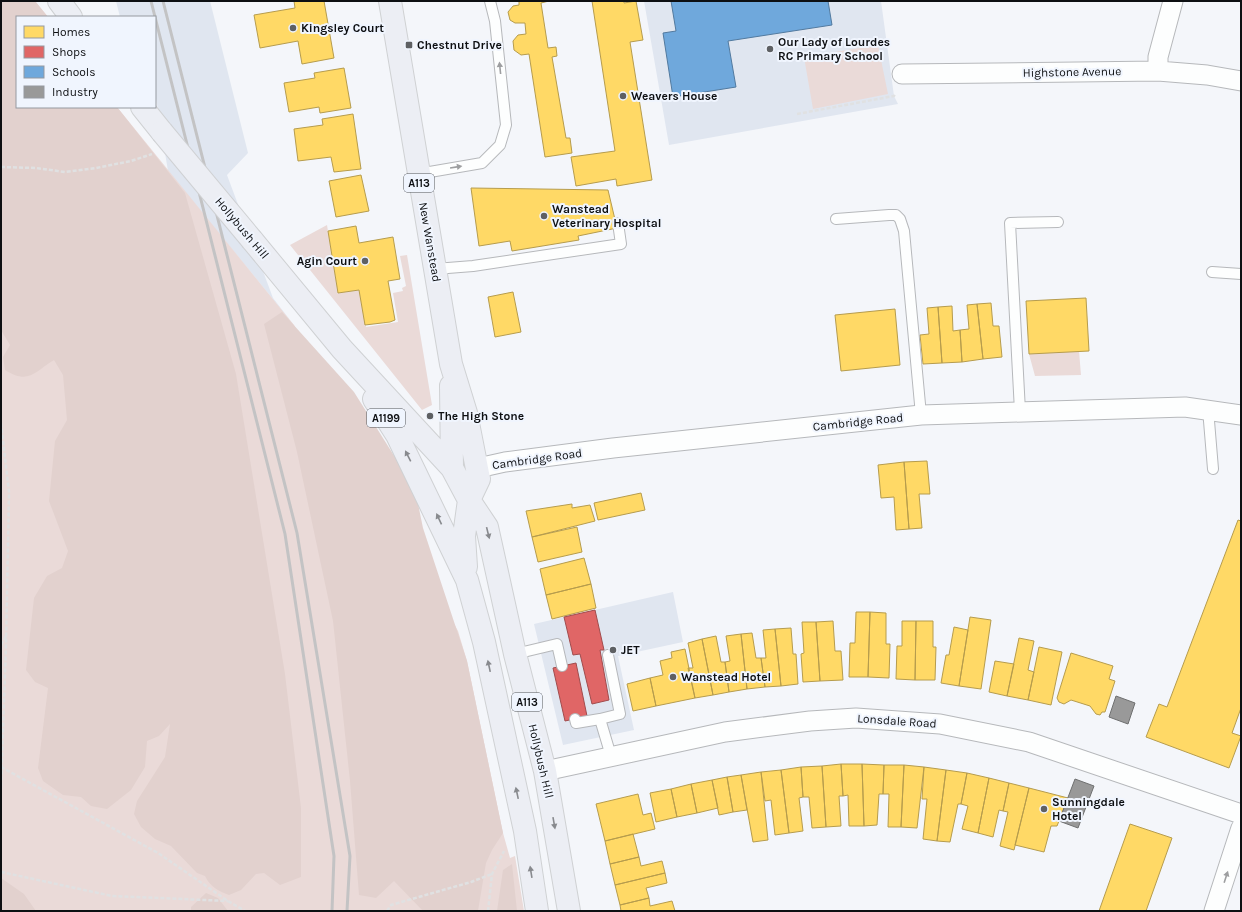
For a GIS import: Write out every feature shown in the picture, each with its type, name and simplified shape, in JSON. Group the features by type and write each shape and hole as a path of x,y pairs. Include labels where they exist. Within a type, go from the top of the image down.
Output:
{"main road":[{"path":"59,1 70,16"},
{"name":"New Wanstead","path":"390,1 451,364 466,413 478,468 479,479 469,500"},
{"name":"Hollybush Hill","path":"143,108 342,349 452,468 469,500 487,527 515,654 545,771 569,911"},
{"name":"Hollybush Hill","path":"342,349 397,435 467,580 484,642 522,816 537,911"},
{"name":"New Wanstead","path":"451,364 450,432 452,468"},
{"name":"Hollybush Hill","path":"467,580 464,536 469,500"}],"street":[{"path":"1158,71 1158,57 1172,1"},
{"name":"Highstone Avenue","path":"902,74 1158,71 1207,75 1241,82"},
{"name":"Cambridge Road","path":"478,468 505,462 613,448 921,415 1146,407 1185,407 1208,409 1241,415"},
{"name":"Lonsdale Road","path":"545,771 725,732 810,721 856,718 940,724 1029,742 1241,814"},
{"path":"1214,911 1241,828"}],"lane":[{"path":"418,174 482,163 500,145 506,125 495,21 490,1"},
{"path":"836,219 889,215 896,215 900,219 904,231 921,415"},
{"path":"1020,411 1010,223 1058,222"},
{"path":"435,269 473,266 621,244 618,223"},
{"path":"1212,272 1241,274"},
{"path":"1208,409 1213,469"},
{"path":"515,654 556,644 562,666"},
{"path":"575,718 576,723 620,714 608,655"},
{"path":"600,719 611,756"}],"path":[{"path":"797,114 894,96"},
{"path":"1,167 36,168 65,172 96,168 150,156"},
{"path":"1,423 9,492 7,635 1,789"},
{"path":"1,645 7,635"},
{"path":"2,767 158,853 245,911"},
{"path":"488,911 492,874 498,859 509,846"},
{"path":"1,872 112,896 228,901"},
{"path":"387,911 391,905 471,882 492,874"}],"shaded area":[{"path":"1,1 35,1 47,16 16,16 16,108 118,108 294,325 458,631 467,661 503,833 510,858 515,856 524,911 1,911"},
{"path":"1,1 35,1 47,16 16,16 16,108 118,108 185,193 236,374 285,674 301,808 301,877 280,885 264,873 256,874 241,890 229,895 212,886 205,876 197,873 171,846 155,839 141,827 134,814 137,801 165,757 170,724 159,736 147,741 145,767 131,790 107,809 91,806 81,797 63,795 43,781 38,768 48,688 35,682 26,670 34,598 47,576 62,568 68,551 49,501 55,441 67,420 63,375 54,360 26,377 13,374 5,370 3,357 10,345 1,330"},
{"path":"116,1 210,1 248,153 227,175 273,298 294,325 168,171 156,98 156,16 120,16"},
{"name":"Our Lady of Lourdes RC Primary School","path":"644,1 881,1 894,96 898,104 669,145"},
{"path":"878,45 888,94 813,109 804,57"},
{"path":"327,225 338,293 359,290 366,327 398,322 393,293 403,291 402,288 406,286 400,256 407,255 432,405 422,410 290,245"},
{"path":"282,312 354,392 415,489 423,528 467,661 503,833 486,863 478,911 423,911 394,881 376,898 359,895 350,781 333,621 297,452 264,324"},
{"path":"1079,351 1081,375 1035,376 1029,354"},
{"path":"673,592 683,642 618,656 634,730 563,745 534,624"},
{"path":"512,864 517,911 497,911 503,870"},
{"path":"1,878 24,894 36,911 1,911"},
{"path":"206,893 218,898 228,911 191,911 191,907"}],"building: Homes":[{"name":"Kingsley Court","path":"294,1 324,1 334,58 302,64 298,41 260,48 254,15 295,8"},
{"path":"519,1 549,1 541,3 548,48 556,47 557,56 552,57 566,138 570,138 572,153 545,157 529,54 521,55 514,50 513,41 518,35 526,34 525,23 515,23 510,20 508,12 513,6 519,5"},
{"name":"Weavers House","path":"592,1 624,1 624,3 636,1 643,40 630,42 652,180 617,186 616,179 576,186 571,157 615,151"},
{"path":"344,68 351,108 320,113 319,107 289,112 284,83 315,78 314,73"},
{"path":"353,114 361,169 334,172 331,157 298,161 294,129 323,125 322,119"},
{"path":"361,175 369,211 336,217 329,181"},
{"name":"Wanstead Veterinary Hospital","path":"471,188 608,190 617,228 578,236 579,240 512,251 510,241 479,246"},
{"name":"Agin Court","path":"356,226 359,243 393,237 400,279 388,281 395,320 390,322 365,325 359,290 338,293 328,231"},
{"path":"513,292 521,332 495,337 488,297"},
{"path":"1086,298 1089,351 1029,354 1026,301"},
{"path":"991,303 993,326 999,326 1002,357 983,359 977,304"},
{"path":"977,304 983,359 962,362 960,330 969,329 967,305"},
{"path":"952,306 953,331 960,330 962,362 942,363 938,307"},
{"path":"938,307 942,363 923,364 920,335 929,334 927,308"},
{"path":"895,309 900,365 841,371 835,315"},
{"path":"927,461 930,494 919,494 922,528 909,529 904,462"},
{"path":"904,462 909,529 896,530 894,497 881,498 878,465"},
{"path":"641,493 645,510 598,520 594,503"},
{"path":"572,504 572,508 590,505 595,521 532,537 526,511"},
{"path":"1238,520 1241,521 1241,708 1232,733 1241,736 1229,768 1146,737 1159,704 1167,707"},
{"path":"577,527 582,552 538,562 532,537"},
{"path":"584,558 591,584 546,595 540,569"},
{"path":"591,584 596,608 552,619 546,595"},
{"path":"856,612 870,612 868,677 849,677 850,643 855,643"},
{"path":"870,612 886,613 886,644 890,644 889,678 868,677"},
{"path":"970,617 991,620 981,689 959,686"},
{"path":"833,621 835,651 841,651 843,680 820,681 816,622"},
{"path":"902,621 916,621 915,680 896,679 897,646 902,646"},
{"path":"916,621 933,621 933,647 936,647 935,680 915,680"},
{"path":"802,622 816,622 820,681 803,682 801,654 804,653"},
{"path":"954,627 968,630 959,686 941,683 946,655 949,655"},
{"path":"791,628 793,654 796,654 798,684 781,686 775,629"},
{"path":"775,629 781,686 765,687 761,658 766,658 763,630"},
{"path":"752,633 756,658 761,658 765,687 747,689 741,634"},
{"path":"741,634 747,689 729,692 725,662 730,661 726,636"},
{"path":"716,636 721,662 725,662 729,692 713,695 702,639"},
{"path":"1019,638 1034,641 1028,670 1034,672 1028,700 1007,696"},
{"path":"702,639 713,695 695,698 688,668 693,668 688,643"},
{"path":"1039,647 1062,652 1051,705 1028,700"},
{"name":"Wanstead Hotel","path":"685,649 695,698 656,706 650,678 663,675 660,661 672,658 671,652"},
{"path":"1071,653 1113,666 1109,679 1115,681 1105,712 1102,712 1100,715 1096,714 1090,706 1071,700 1064,704 1059,702 1057,698"},
{"path":"995,661 1014,664 1007,696 989,692"},
{"path":"650,678 656,706 633,711 627,684"},
{"path":"841,764 862,764 864,826 849,826 848,795 843,796"},
{"path":"841,764 843,796 839,796 841,826 826,827 822,766"},
{"path":"862,764 884,765 883,794 879,794 877,825 864,826"},
{"path":"884,765 904,765 901,827 888,827 889,794 883,794"},
{"path":"904,765 924,767 917,828 901,827"},
{"path":"822,766 826,827 812,828 809,797 803,797 801,767"},
{"path":"801,767 803,797 799,798 803,831 789,833 781,770"},
{"path":"924,767 946,770 937,841 923,839 927,799 922,799"},
{"path":"781,770 789,833 775,835 771,800 765,801 761,772"},
{"path":"946,770 967,773 961,804 958,804 950,842 937,841"},
{"path":"761,772 768,840 753,842 741,775"},
{"path":"967,773 989,778 978,833 962,829 968,806 961,804"},
{"path":"741,775 747,810 733,812 727,777"},
{"path":"727,777 733,812 719,815 712,780"},
{"path":"989,778 1009,783 1003,811 999,810 993,837 978,833"},
{"path":"712,780 718,808 697,813 691,784"},
{"path":"1009,783 1029,788 1014,850 1000,846 1008,812 1003,811"},
{"path":"691,784 697,813 677,817 671,789"},
{"name":"Sunningdale Hotel","path":"1029,788 1068,798 1057,826 1051,826 1044,852 1015,845"},
{"path":"671,789 677,817 656,822 650,793"},
{"path":"638,794 643,815 651,813 655,829 605,841 596,804"},
{"path":"1130,824 1172,838 1146,911 1099,911"},
{"path":"633,834 639,857 610,864 605,841"},
{"path":"639,857 641,866 662,861 665,873 615,885 610,864"},
{"path":"665,873 667,883 646,888 649,898 620,905 615,885"},
{"path":"649,898 650,906 672,901 675,911 621,911 620,905"}],"building: Shops":[{"path":"595,610 604,650 600,650 609,700 592,704 580,654 573,655 564,617"},
{"path":"576,663 587,716 565,721 553,668"}],"building: Schools":[{"path":"671,1 828,1 832,25 728,41 736,87 673,97 663,33 676,31"}],"building: Industry":[{"path":"1116,696 1135,703 1128,724 1109,717"},
{"path":"1075,779 1094,786 1078,828 1059,821"}],"railway":[{"path":"151,1 155,16"},
{"path":"163,1 297,533 350,856 347,911"},
{"path":"156,21 285,534 334,856 332,911"}],"place":[{"name":"Kingsley Court","path":"293,28"},
{"name":"Chestnut Drive","path":"409,45"},
{"name":"Our Lady of Lourdes RC Primary School","path":"770,49"},
{"name":"Weavers House","path":"623,96"},
{"name":"Wanstead Veterinary Hospital","path":"544,216"},
{"name":"Agin Court","path":"365,261"},
{"name":"The High Stone","path":"430,416"},
{"name":"JET","path":"613,650"},
{"name":"Wanstead Hotel","path":"673,677"},
{"name":"Sunningdale Hotel","path":"1044,809"}]}
